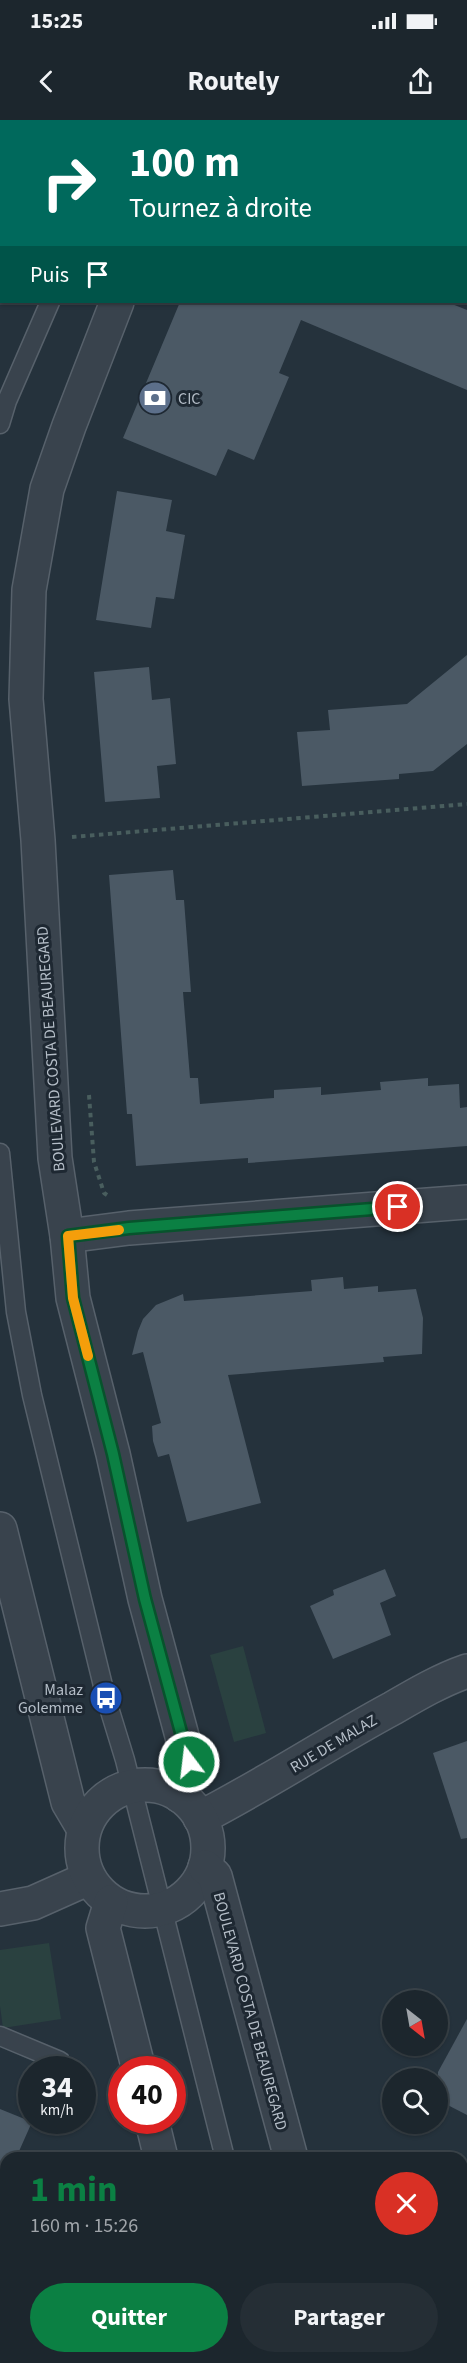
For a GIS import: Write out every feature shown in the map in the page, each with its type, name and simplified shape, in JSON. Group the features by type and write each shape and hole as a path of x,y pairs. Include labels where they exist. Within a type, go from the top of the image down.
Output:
{"street":[{"name":"BOULEVARD COSTA DE BEAUREGARD","path":"117,303 47,489 29,590 26,699 38,840 55,1158 68,1236 73,1298 113,1454 145,1599 189,1762 190,1807 206,1833 208,1850 205,1866 195,1885 180,1900 161,1909"},
{"path":"68,1236 129,1228 467,1202"},
{"path":"0,1529 68,1802 84,1829"},
{"name":"RUE DE MALAZ","path":"190,1807 249,1792 380,1715 448,1678 467,1671"},
{"path":"161,1909 135,1910 111,1902 98,1891 89,1878 81,1854 84,1829 94,1809 111,1795 131,1786 156,1786 190,1807"},
{"name":"BOULEVARD COSTA DE BEAUREGARD","path":"205,1866 214,1876 289,2152"},
{"path":"0,1910 33,1903 89,1878"},
{"path":"111,1902 103,1928 135,2056"},
{"path":"155,2134 160,2152"}],"lane":[{"path":"0,424 7,401 50,303"},
{"path":"0,1153 15,1312 32,1395 106,1698 131,1786 224,2152"},
{"path":"0,2036 48,2056"}],"path":[{"path":"72,837 467,804"},
{"path":"71,827 73,849"},
{"path":"89,1092 94,1162 104,1193 111,1197"}],"green space":[{"path":"243,1646 266,1733 234,1742 210,1655"},
{"path":"49,1943 61,2019 3,2028 0,2006 0,1950"}],"building":[{"path":"180,303 450,303 467,310 467,390 301,320 279,373 289,377 254,460 228,449 216,476 123,438"},
{"path":"117,491 172,500 166,531 185,535 174,599 156,597 151,628 96,620"},
{"path":"467,655 467,744 433,771 399,774 399,779 302,786 297,732 330,730 328,710 407,704"},
{"path":"149,667 152,700 170,698 176,764 157,766 160,798 105,802 94,672"},
{"path":"173,870 176,900 184,900 191,992 183,992 190,1078 198,1078 200,1104 274,1098 274,1090 321,1087 321,1095 381,1090 380,1082 428,1078 428,1086 459,1084 460,1108 467,1107 467,1146 248,1163 248,1158 136,1166 132,1114 127,1114 109,875"},
{"path":"343,1277 344,1289 378,1286 378,1292 416,1289 423,1318 422,1354 383,1357 384,1362 228,1375 261,1503 187,1522 169,1454 158,1457 153,1441 152,1426 161,1423 143,1352 132,1355 143,1319 156,1305 183,1294 184,1301 312,1291 311,1280"},
{"path":"385,1569 396,1596 380,1603 391,1635 333,1659 310,1606 334,1595 333,1590"},
{"path":"467,1741 467,1838 461,1839 433,1753"},
{"path":"467,2019 467,2115 448,2105 448,2068 440,2068"},
{"path":"0,2109 18,2116 18,2134 27,2134 19,2152 0,2152"}],"slow traffic":[{"path":"88,1356 73,1298 68,1236 119,1230"}],"place":[{"name":"CIC","path":"155,398"},
{"name":"Malaz Golemme","path":"106,1698"}],"route":[{"path":"189,1762 145,1599 113,1454 73,1298 68,1236 129,1228 398,1207"}]}
